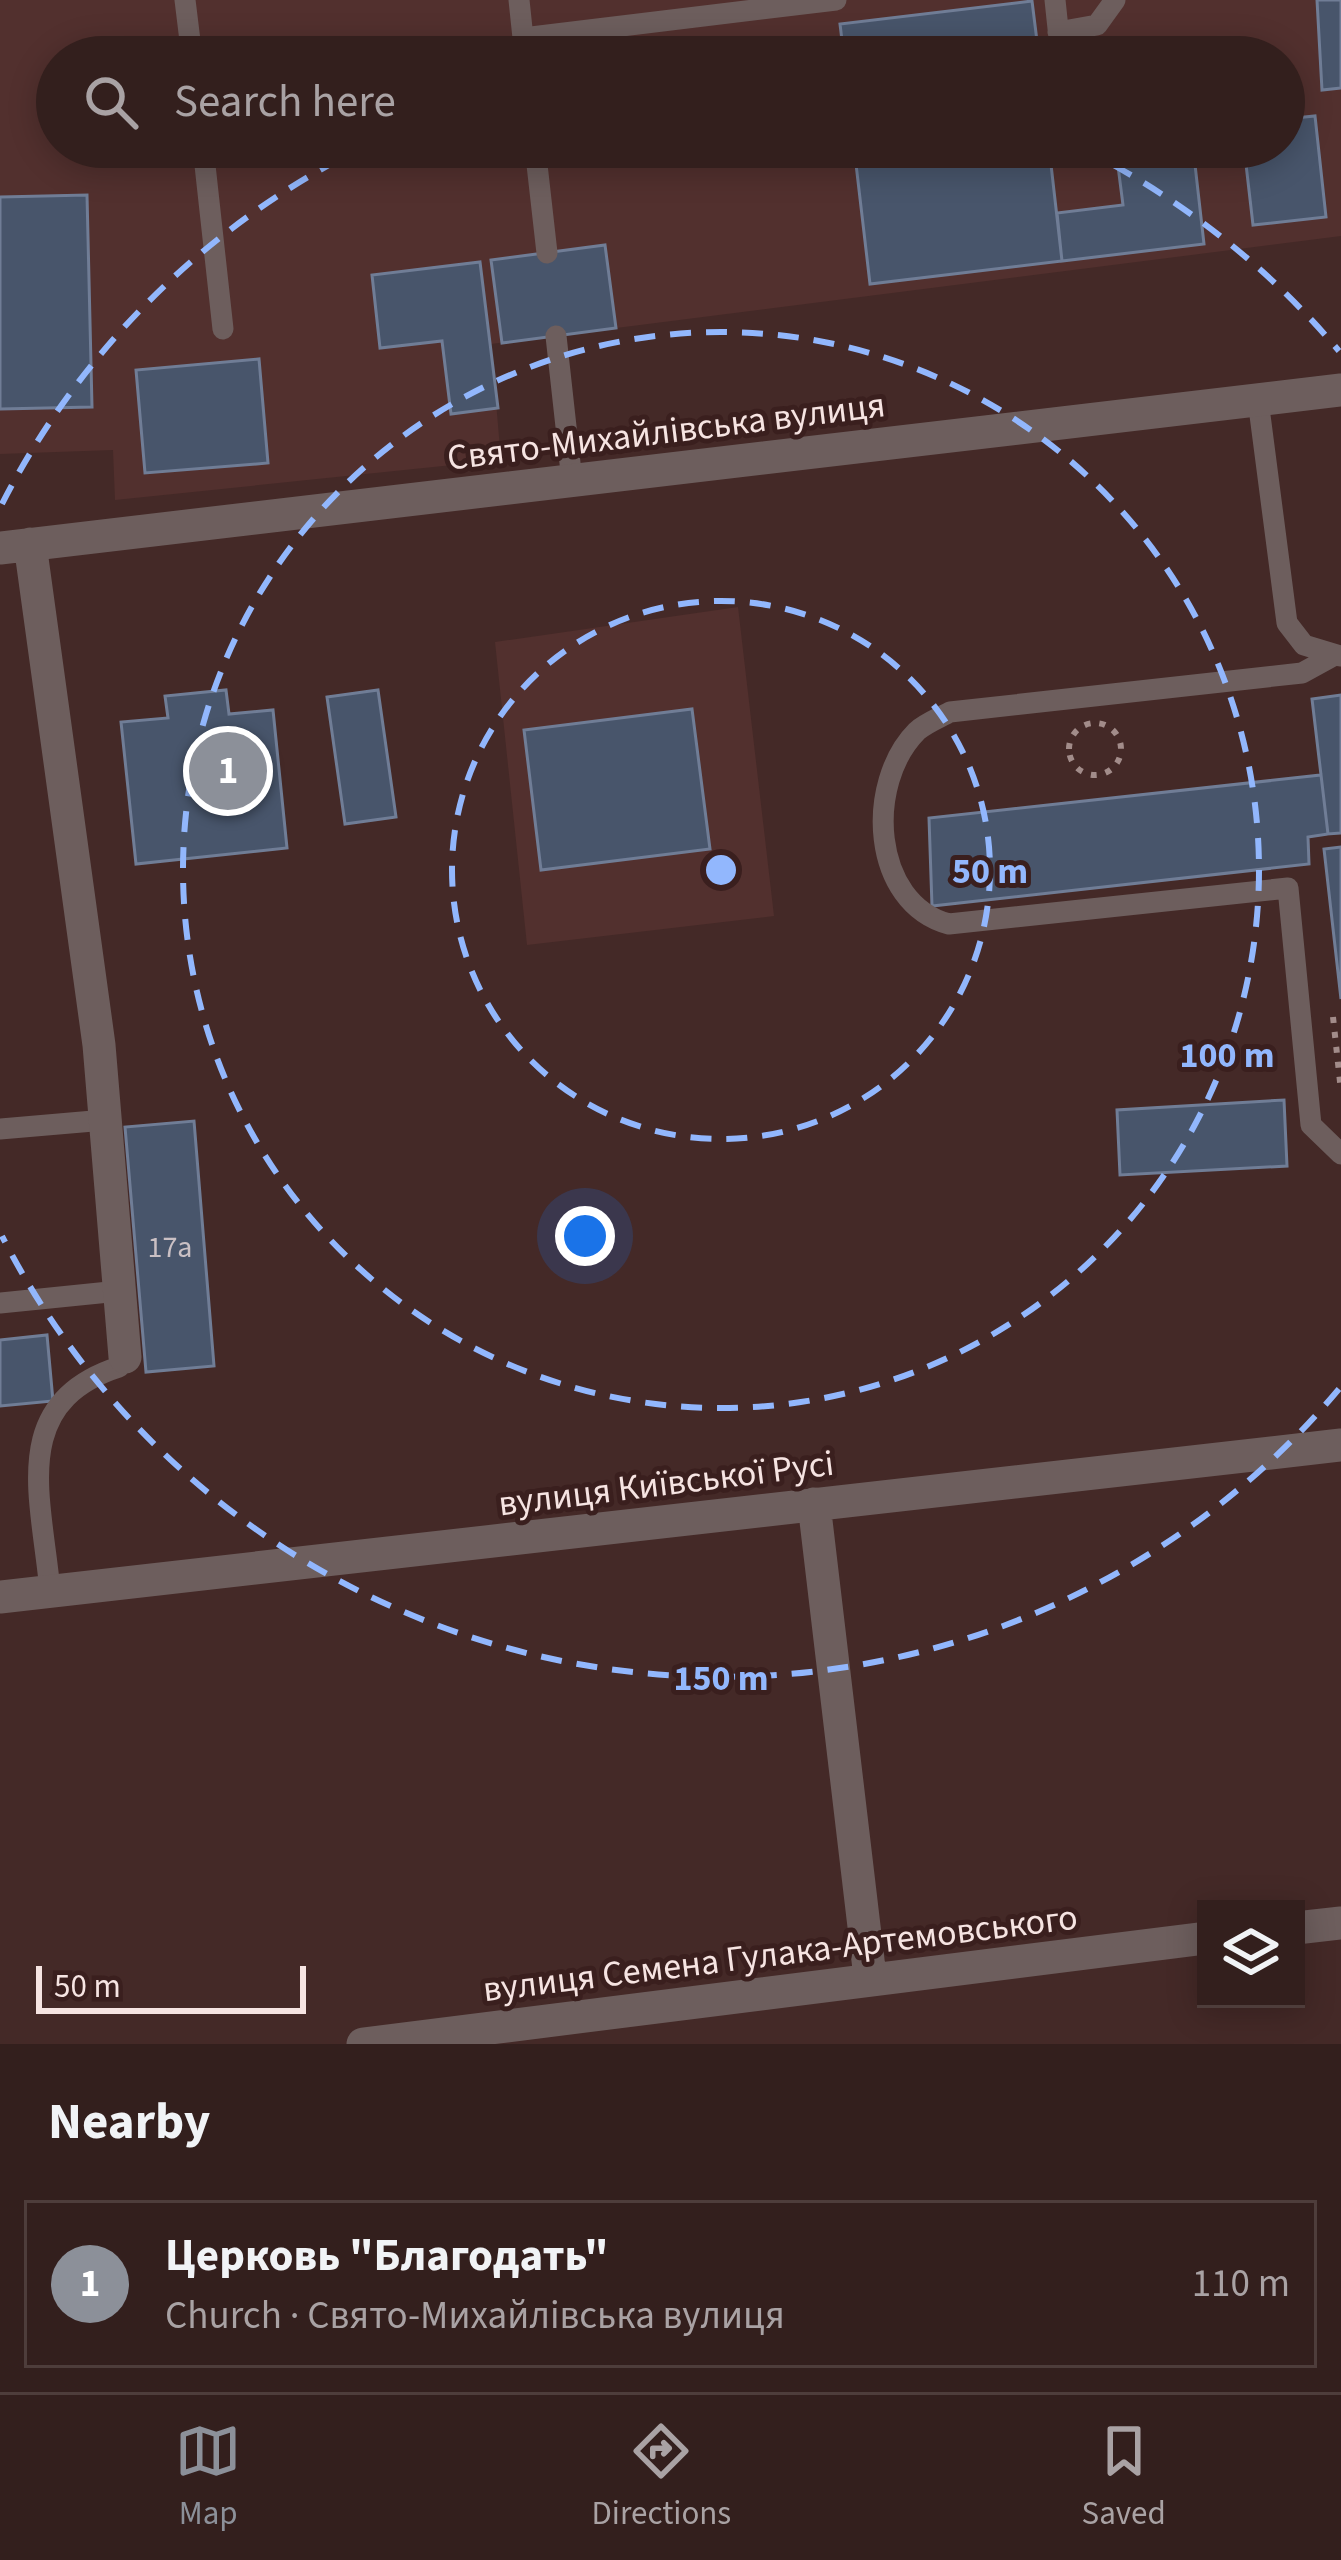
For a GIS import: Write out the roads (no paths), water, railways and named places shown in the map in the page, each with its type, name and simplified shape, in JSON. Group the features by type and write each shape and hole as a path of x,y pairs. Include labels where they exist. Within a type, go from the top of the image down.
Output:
{"street":[{"name":"Свято-Михайлівська вулиця","path":"15,546 1341,390"},
{"path":"15,546 105,1120 125,1357"},
{"name":"вулиця Київської Русі","path":"0,1597 1341,1445"},
{"path":"814,1504 870,1977"},
{"path":"1305,1927 1341,1923"},
{"name":"вулиця Семена Гулака-Артемовського","path":"363,2044 1197,1939"}],"lane":[{"path":"185,0 189,36"},
{"path":"519,0 523,36"},
{"path":"602,36 836,0"},
{"path":"1054,0 1058,36"},
{"path":"1058,32 1097,26 1115,0"},
{"path":"205,168 224,328"},
{"path":"538,168 547,253"},
{"path":"556,336 572,481"},
{"path":"1258,400 1287,623 1304,645 1337,656"},
{"path":"1337,656 1302,673 950,712 920,728 901,752 883,825 886,861 906,896 931,919 949,925 1288,888 1311,1125 1341,1154"},
{"path":"0,1129 105,1120"},
{"path":"0,1303 119,1292"},
{"path":"50,1591 39,1457 43,1427 78,1382 119,1367 125,1357"}],"place":[{"name":"Церковь \"Благодать\"","path":"228,771"}]}
